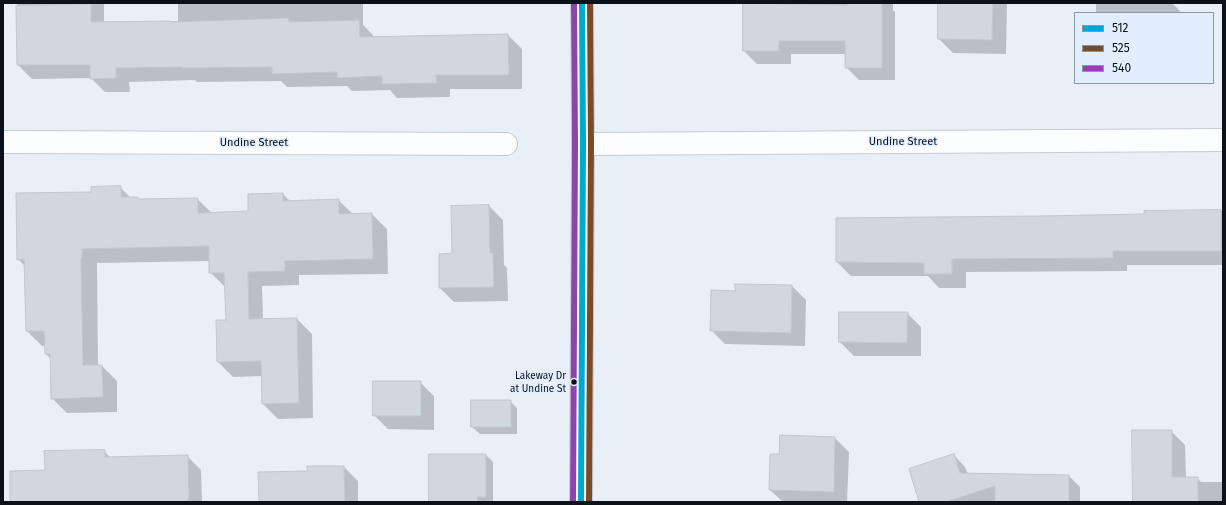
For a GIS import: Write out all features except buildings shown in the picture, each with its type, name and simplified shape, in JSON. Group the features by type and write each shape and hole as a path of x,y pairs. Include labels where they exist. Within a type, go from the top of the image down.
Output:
{"street":[{"path":"581,502 583,144 582,3"},
{"name":"Undine Street","path":"583,144 1223,140"},
{"name":"Undine Street","path":"3,142 506,144"}],"transit line":[{"name":"540","path":"573,502 575,144 574,3"},
{"name":"512","path":"581,502 583,144 582,3"},
{"name":"525","path":"589,502 591,144 590,3"}],"place":[{"name":"Lakeway Dr at Undine St","path":"574,382"}]}
